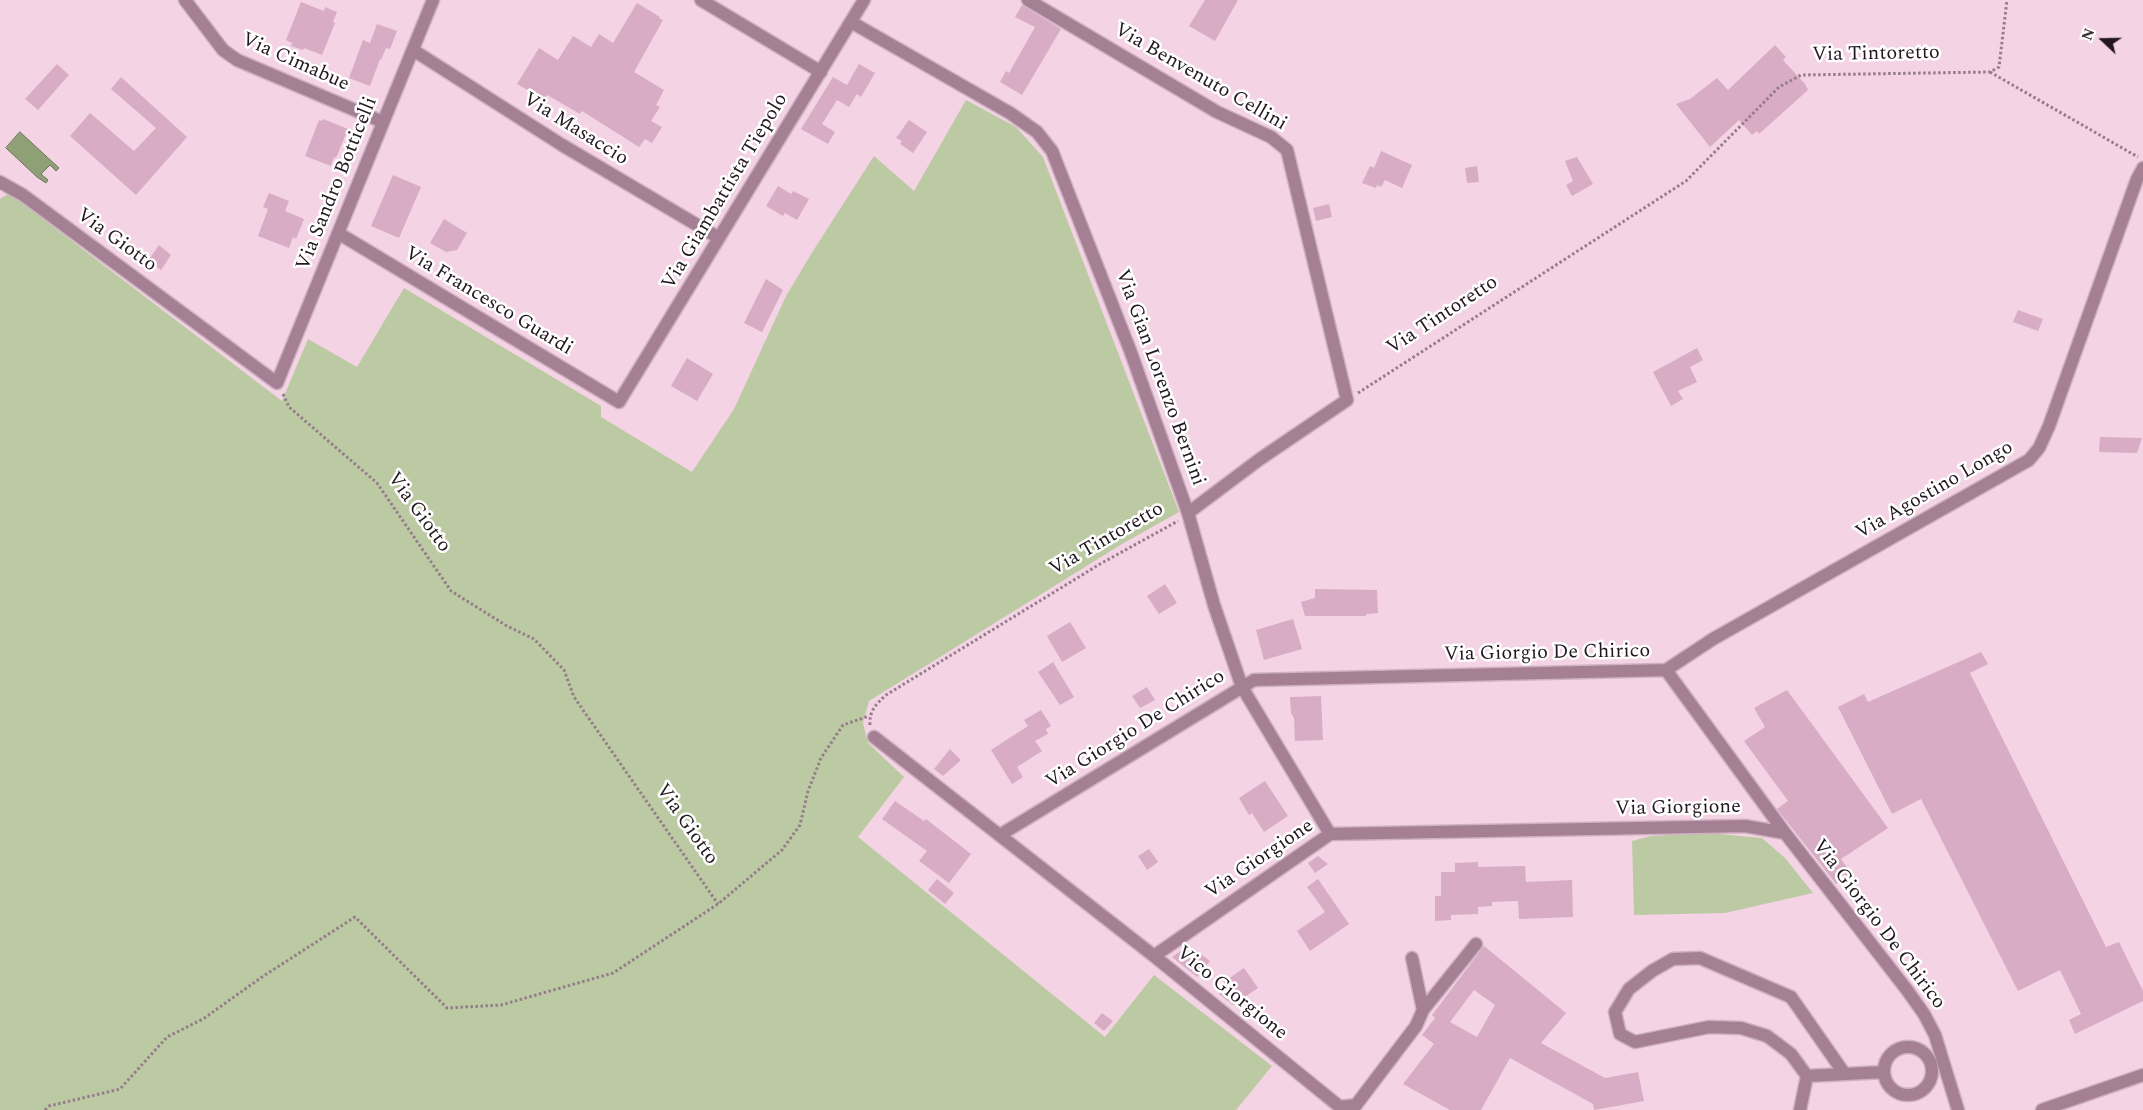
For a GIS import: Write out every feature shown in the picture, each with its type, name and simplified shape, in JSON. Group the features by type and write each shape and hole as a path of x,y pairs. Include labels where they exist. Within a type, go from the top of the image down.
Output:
{"street":[{"name":"Via Cimabue","path":"185,0 223,50 237,60 383,122"},
{"name":"Via Sandro Botticelli","path":"277,383 433,0"},
{"path":"701,0 821,72"},
{"name":"Via Giambattista Tiepolo","path":"619,402 864,0"},
{"name":"Via Benvenuto Cellini","path":"1028,0 1217,112 1271,137 1287,150 1347,400"},
{"name":"Via Gian Lorenzo Bernini","path":"851,22 1010,113 1037,132 1052,151 1130,350 1188,513 1214,605 1242,687 1330,834"},
{"name":"Via Masaccio","path":"413,50 562,145 719,238"},
{"name":"Via Agostino Longo","path":"1666,670 1713,639 2029,460 2039,448 2049,426 2137,180 2143,168"},
{"name":"Via Giotto","path":"0,182 23,195 277,383"},
{"name":"Via Francesco Guardi","path":"338,233 619,402"},
{"name":"Via Tintoretto","path":"1188,513 1260,459 1347,400"},
{"name":"Via Giorgio De Chirico","path":"1000,835 1254,680 1666,670 1785,833 1924,1014 1935,1035 1958,1110"},
{"path":"874,737 1154,956"},
{"name":"Via Giorgione","path":"1154,956 1330,834 1745,826 1785,833"},
{"name":"Vico Giorgione","path":"1154,956 1286,1061 1340,1107 1356,1105 1416,1026 1423,1010 1476,944"},
{"path":"1412,958 1423,1010"},
{"path":"1800,1110 1807,1076 1790,1054 1767,1036 1741,1028 1710,1027 1635,1042 1620,1034 1615,1012 1629,989 1652,971 1673,959 1700,958 1791,998 1844,1073"},
{"path":"1928,1084 1932,1069 1926,1056 1914,1048 1899,1048 1888,1058 1884,1072 1889,1086 1902,1094 1916,1094 1928,1084 1948,1079"},
{"path":"1926,1056 1940,1050"},
{"path":"1807,1076 1884,1072"},
{"path":"2042,1110 2143,1075"}],"path":[{"path":"1990,72 1999,67 2006,0"},
{"name":"Via Tintoretto","path":"1347,400 1686,180 1779,87 1801,75 1990,72"},
{"path":"1990,72 2143,160"},
{"name":"Via Giotto","path":"277,383 288,407 376,483 452,591 507,626 534,639 564,670 574,697 718,904"},
{"name":"Via Tintoretto","path":"869,716 875,705 886,695 1100,564 1171,527 1188,513"},
{"path":"45,1110 49,1106 120,1089 168,1037 202,1019 262,977 356,916 447,1008 501,1005 613,972 718,904 782,850 800,825 808,791 821,758 843,725 869,716 874,737"}],"shaded area":[{"path":"966,100 1016,127 1043,157 1179,512 1122,544 869,701 863,723 868,743 904,777 858,837 1105,1037 1154,975 1272,1066 1236,1110 0,1110 0,199 9,193 282,401 308,339 357,367 404,288 601,406 601,417 692,472 734,409 786,296 874,156 914,191"},
{"path":"20,132 59,168 56,171 50,165 41,174 48,180 46,183 6,148"},
{"path":"1708,833 1762,838 1785,858 1813,893 1725,913 1634,915 1632,841 1651,836"}],"building":[{"path":"1205,0 1238,0 1215,41 1189,26"},
{"path":"301,2 324,11 325,7 337,12 333,22 335,23 322,55 304,48 303,50 291,46 292,43 286,40"},
{"path":"637,3 663,20 634,72 664,90 656,105 660,107 651,121 662,127 652,143 645,139 639,147 582,111 580,114 547,95 544,100 517,84 539,48 558,60 573,36 591,47 599,34 613,43"},
{"path":"1022,5 1061,29 1022,95 1000,82 1006,71 1009,73 1035,27 1015,17"},
{"path":"377,24 397,31 390,49 386,48 380,59 370,86 349,78 363,40 370,43"},
{"path":"1775,45 1786,57 1783,60 1805,84 1808,90 1759,134 1757,131 1752,135 1739,120 1710,147 1676,104 1690,99 1717,78 1728,90"},
{"path":"57,64 69,75 38,110 25,99"},
{"path":"859,64 875,73 861,97 857,94 849,107 837,100 822,124 835,132 828,144 801,129 833,77 847,85"},
{"path":"121,77 187,137 136,195 70,136 90,113 134,151 156,128 111,89"},
{"path":"323,119 348,129 331,166 305,156 319,120 322,121"},
{"path":"909,120 927,132 913,153 900,144 902,141 896,138"},
{"path":"1381,151 1412,165 1402,188 1385,180 1381,187 1377,185 1376,188 1362,183 1370,166 1374,168"},
{"path":"1577,157 1593,184 1572,196 1566,185 1573,181 1565,161"},
{"path":"1477,166 1479,182 1467,183 1465,168"},
{"path":"393,175 421,187 399,238 371,226"},
{"path":"778,186 791,194 793,191 809,199 797,220 785,213 783,216 766,206"},
{"path":"269,193 289,201 285,211 304,219 296,239 293,237 289,248 258,236 268,209 263,207"},
{"path":"1329,204 1332,217 1316,221 1313,208"},
{"path":"444,219 467,233 457,250 446,252 430,243"},
{"path":"159,245 171,255 161,270 148,261"},
{"path":"766,279 783,290 762,332 744,323"},
{"path":"2018,310 2043,319 2038,331 2013,322"},
{"path":"1697,348 1703,360 1690,367 1697,382 1678,391 1683,399 1671,406 1653,372"},
{"path":"687,358 713,374 697,401 671,386"},
{"path":"2100,437 2142,438 2137,453 2099,452"},
{"path":"1165,584 1177,603 1159,614 1147,596"},
{"path":"1315,589 1377,590 1378,613 1366,614 1366,616 1305,616 1301,602 1315,598"},
{"path":"1293,619 1302,649 1264,660 1256,630"},
{"path":"1070,622 1086,648 1062,662 1047,636"},
{"path":"1981,652 1988,664 1970,673 2106,947 2119,942 2143,991 2143,1001 2075,1034 2069,1020 2081,1014 2060,970 2018,991 1921,799 1892,814 1838,707 1864,694 1868,702"},
{"path":"1053,662 1074,697 1060,705 1038,672"},
{"path":"1147,687 1155,700 1140,708 1132,696"},
{"path":"1787,690 1888,828 1841,859 1851,873 1836,884 1777,809 1788,801 1744,741 1765,727 1754,708"},
{"path":"1321,696 1323,740 1295,741 1294,718 1291,713 1290,697"},
{"path":"1041,710 1051,726 1046,729 1048,734 1035,741 1042,751 1017,767 1023,777 1012,784 991,750 1028,726 1024,720"},
{"path":"950,749 961,760 943,776 934,769"},
{"path":"1265,781 1288,816 1264,832 1252,813 1249,815 1239,798"},
{"path":"895,801 924,821 926,819 971,854 949,883 919,861 927,851 882,819"},
{"path":"1149,849 1158,862 1147,870 1138,856"},
{"path":"1318,856 1328,864 1315,873 1308,863"},
{"path":"1478,862 1478,867 1525,866 1526,882 1572,880 1573,917 1519,919 1518,901 1492,902 1492,906 1478,907 1478,914 1451,915 1451,920 1435,921 1435,896 1441,896 1441,872 1455,872 1455,863"},
{"path":"937,879 954,893 945,904 928,890"},
{"path":"1318,879 1349,924 1310,951 1297,931 1325,912 1307,887"},
{"path":"1189,945 1210,961 1197,977 1172,957"},
{"path":"1484,946 1566,1013 1541,1043 1605,1078 1638,1072 1644,1101 1594,1110 1593,1104 1510,1058 1481,1110 1450,1110 1403,1084 1434,1044 1422,1035 1435,1018 1432,1015","holes":["1474,990 1495,1005 1477,1037 1450,1022"]},
{"path":"1244,968 1258,988 1233,1005 1219,994 1222,991 1218,986"},
{"path":"1102,1013 1113,1021 1104,1031 1094,1023"}]}
